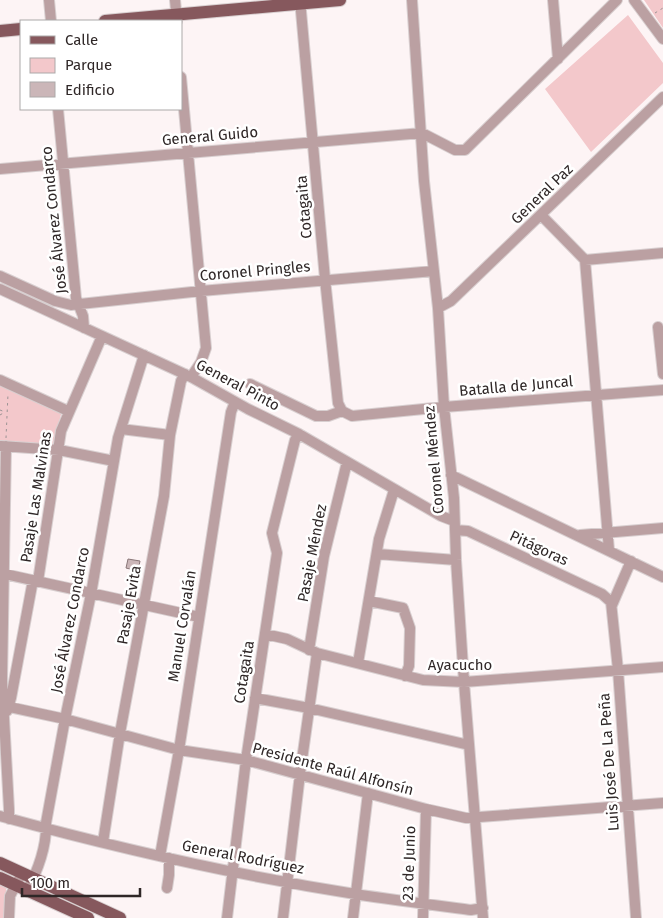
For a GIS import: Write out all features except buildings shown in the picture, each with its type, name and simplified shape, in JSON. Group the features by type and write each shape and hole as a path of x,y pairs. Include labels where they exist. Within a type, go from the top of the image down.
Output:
{"main road":[{"path":"129,20 176,18 301,2 340,0"},
{"path":"0,31 20,29"},
{"path":"0,863 120,918"},
{"path":"0,878 88,918"}],"street":[{"path":"49,0 51,20"},
{"path":"175,0 176,18"},
{"name":"Coronel Méndez","path":"412,0 424,181 438,308 444,407 455,525 464,682 483,913"},
{"path":"553,0 558,59"},
{"path":"422,133 455,150 465,150 617,0"},
{"path":"634,0 663,39"},
{"name":"Cotagaita","path":"301,2 325,279 338,403 342,411"},
{"path":"182,88 201,290"},
{"name":"General Paz","path":"438,308 451,302 663,97"},
{"name":"José Álvarez Condarco","path":"58,110 76,298 83,316 84,328"},
{"name":"General Guido","path":"0,169 422,133"},
{"path":"541,215 585,260 609,550"},
{"path":"585,260 663,253"},
{"name":"Coronel Pringles","path":"79,304 201,290 434,271"},
{"path":"0,276 55,301 71,305 79,304"},
{"name":"General Pinto","path":"0,289 188,375 235,402 299,434 455,525"},
{"name":"Pasaje Evita","path":"102,842 164,496 170,435 181,381 205,354 201,290"},
{"path":"658,327 663,374"},
{"name":"Pasaje Las Malvinas","path":"4,705 35,580 61,431 102,336"},
{"name":"José Álvarez Condarco","path":"9,918 8,901 28,876 38,868 65,719 92,594 114,461 121,429 144,355"},
{"path":"4,382 68,411"},
{"path":"250,384 316,416 328,416 342,411"},
{"name":"Batalla de Juncal","path":"342,411 352,416 663,390"},
{"name":"Manuel Corvalán","path":"167,888 165,857 179,750 231,412 235,402"},
{"path":"121,429 170,435"},
{"name":"Cotagaita","path":"227,918 246,760 276,553 272,533 294,440 299,434"},
{"path":"4,817 10,809 4,705 3,446 59,450 114,461"},
{"name":"Pasaje Méndez","path":"283,918 309,708 313,651 324,556 347,462"},
{"path":"451,475 663,577"},
{"path":"358,663 379,539 394,490"},
{"name":"Pitágoras","path":"455,525 610,601"},
{"path":"578,535 663,528"},
{"path":"377,554 456,560"},
{"name":"Luis José De La Peña","path":"631,561 610,601 618,670 636,918"},
{"path":"2,573 199,617"},
{"path":"369,601 403,608 410,628 409,666 405,676"},
{"name":"Ayacucho","path":"265,634 286,639 313,651 423,680 464,682 663,667"},
{"path":"255,698 309,708 470,745"},
{"name":"Presidente Raúl Alfonsín","path":"4,705 65,719 179,750 246,760 426,810 475,819 663,804"},
{"path":"353,918 368,793"},
{"name":"23 de Junio","path":"423,918 426,810"},
{"name":"General Rodríguez","path":"4,817 233,872 356,894 483,913"}],"path":[{"path":"3,446 6,412 4,382"},
{"path":"0,410 6,412"},
{"path":"0,415 6,412"}],"green space":[{"path":"644,0 663,0 663,28"},
{"path":"628,15 663,63 663,83 591,152 545,89"},
{"path":"0,385 62,411 53,444 0,441"},
{"path":"0,881 6,884 6,918 0,918"}]}
